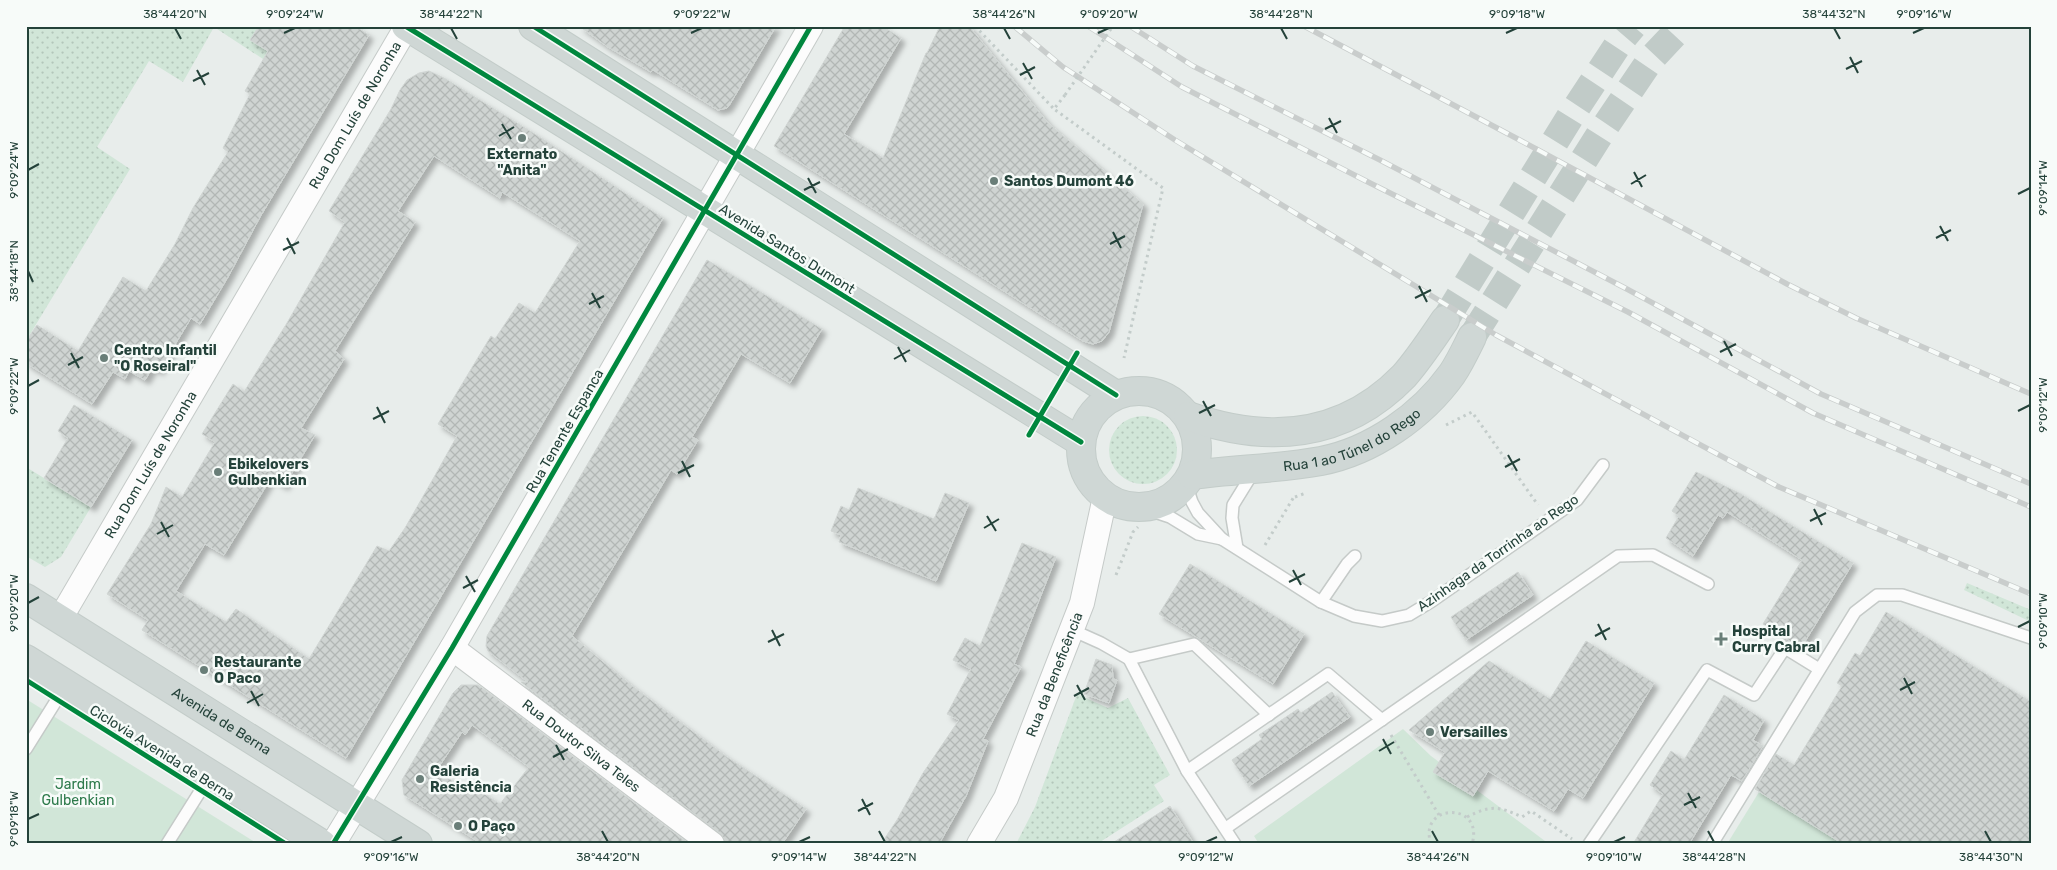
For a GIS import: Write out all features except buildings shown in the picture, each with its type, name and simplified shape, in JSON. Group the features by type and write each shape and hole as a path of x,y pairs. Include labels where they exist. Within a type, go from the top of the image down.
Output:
{"main road":[{"name":"Avenida Santos Dumont","path":"407,26 705,212 1081,442"},
{"path":"533,26 737,157 1116,395"},
{"name":"Rua 1 ao Túnel do Rego","path":"1188,416 1209,424 1258,433 1289,432 1316,428 1338,421 1369,404 1389,390 1423,353 1445,320"},
{"name":"Rua 1 ao Túnel do Rego","path":"1189,480 1255,469 1323,461 1368,445 1413,415 1437,392 1452,373 1472,337"},
{"path":"1135,390 1155,392 1174,401 1188,416 1196,435 1198,455 1189,480 1176,496 1163,503 1143,508 1123,506 1105,496 1090,482 1082,463 1081,442 1087,423 1099,406 1116,395 1135,390"},
{"name":"Avenida de Berna","path":"26,598 418,844"},
{"path":"26,659 322,844"}],"street":[{"name":"Rua Dom Luís de Noronha","path":"60,619 407,26"},
{"name":"Rua Tenente Espanca","path":"333,844 452,648 811,26"},
{"name":"Rua da Beneficência","path":"979,844 1006,798 1082,603 1105,496"},
{"name":"Rua Doutor Silva Teles","path":"452,648 712,844"}],"lane":[{"name":"Azinhaga da Torrinha ao Rego","path":"1222,539 1321,602 1354,616 1382,621 1409,615 1549,520 1577,500 1603,465"},
{"path":"1237,548 1232,518 1233,505 1255,469"},
{"path":"1189,480 1192,502 1198,513 1222,539"},
{"path":"1143,508 1170,517 1198,534 1222,539"},
{"path":"1226,828 1618,556 1652,555 1708,584"},
{"path":"1321,602 1346,564 1354,556"},
{"path":"1712,844 1855,612 1877,595 1902,595 2031,638"},
{"path":"1072,630 1101,642 1129,659 1187,771 1235,844"},
{"path":"1129,659 1194,644 1269,714"},
{"path":"1589,844 1707,670 1754,695 1785,648 1819,669"},
{"path":"1187,771 1328,674 1382,720"},
{"path":"26,749 66,684"},
{"path":"167,844 210,774"}],"path":[{"path":"975,26 1054,109 1163,188 1124,358"},
{"path":"1054,109 1113,26"},
{"path":"1440,428 1472,412 1549,520"},
{"path":"1256,560 1295,497 1312,491"},
{"path":"1382,720 1438,815"},
{"path":"1467,817 1482,809 1494,808 1522,817 1531,811 1578,844"},
{"path":"1431,844 1430,827 1438,815 1453,811 1467,817 1474,830 1472,844"}],"green space":[{"path":"33,26 259,26 250,40 269,52 263,59 214,27 183,82 149,61 97,147 130,169 26,341 26,36"},
{"path":"1143,416 1156,419 1167,426 1174,437 1177,450 1174,463 1167,474 1156,481 1143,484 1130,481 1119,474 1112,463 1109,450 1112,437 1119,426 1130,419"},
{"path":"26,467 91,507 61,557 45,567 26,556"},
{"path":"1967,583 2031,610 2031,622 1964,590"},
{"path":"1077,694 1108,708 1128,698 1170,775 1154,785 1164,801 1097,844 1016,844 1035,807"},
{"name":"Jardim Gulbenkian","path":"26,699 258,844 26,844"},
{"path":"1403,729 1431,756 1549,844 1259,844 1254,836"},
{"path":"1759,792 1843,844 1727,844"}],"tunnel":[{"path":"1445,320 1570,117 1621,40 1633,26"},
{"path":"1472,337 1602,131 1651,59 1682,26"}],"railway":[{"path":"1014,26 1063,67 1175,140 1496,335 1779,487 2031,594"},
{"path":"1088,26 1182,87 1628,312 1813,413 2031,507"},
{"path":"1130,26 1193,66 1380,160 1625,288 1821,394 2031,484"},
{"path":"1304,26 1787,284 1856,318 2031,394"}],"cycle path":[{"path":"533,26 1116,395"},
{"path":"333,844 452,648 811,26"},
{"path":"407,27 1081,442"},
{"path":"1029,435 1077,353"},
{"name":"Ciclovia Avenida de Berna","path":"26,680 286,844"}],"place":[{"name":"Externato \"Anita\"","path":"522,138"},
{"name":"Santos Dumont 46","path":"994,181"},
{"name":"Centro Infantil \"O Roseiral\"","path":"104,358"},
{"name":"Ebikelovers Gulbenkian","path":"218,472"},
{"name":"Hospital Curry Cabral","path":"1721,639"},
{"name":"Restaurante O Paco","path":"204,670"},
{"name":"Versailles","path":"1430,732"},
{"name":"Galeria Resistência","path":"420,779"},
{"name":"O Paço","path":"458,826"}]}
